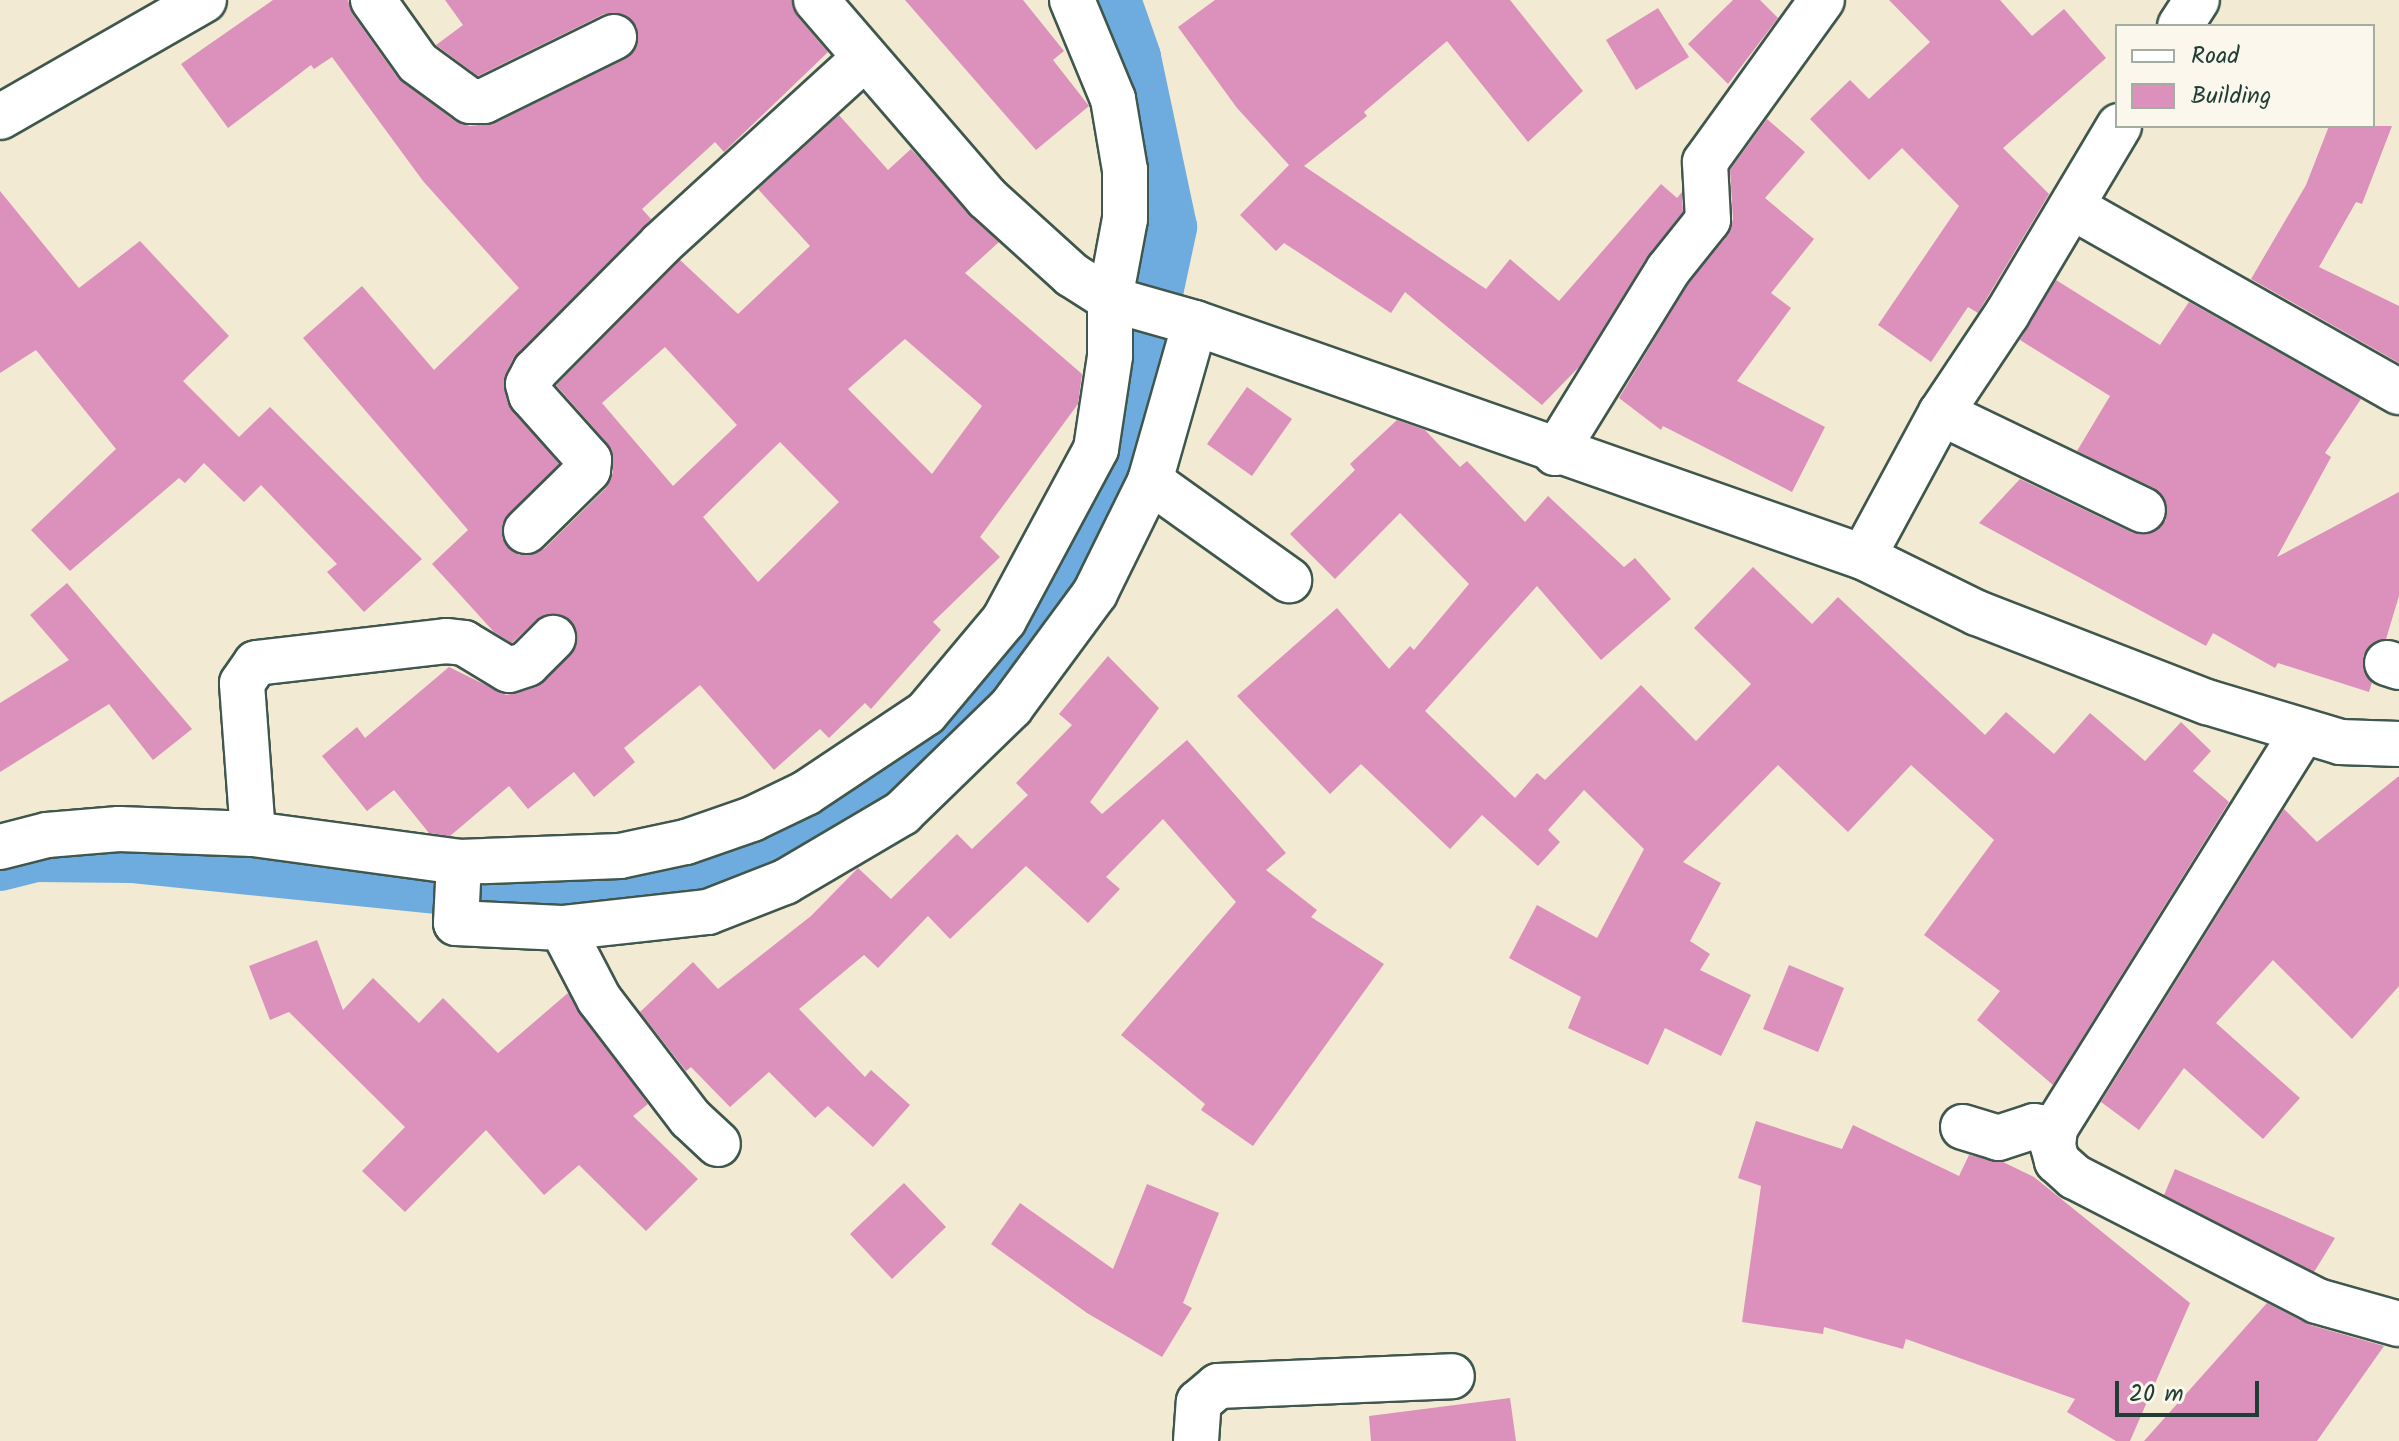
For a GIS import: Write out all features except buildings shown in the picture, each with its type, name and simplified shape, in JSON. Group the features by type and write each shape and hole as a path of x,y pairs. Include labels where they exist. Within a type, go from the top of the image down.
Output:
{"street":[{"path":"0,117 204,0"},
{"path":"373,0 418,63 470,101 484,101 614,37"},
{"path":"816,0 987,198 1072,275 1119,301 1183,319 1555,453 1863,557 1977,613 2103,665 2302,733 2340,742 2399,744"},
{"path":"0,847 47,835 119,829 253,834 457,881 620,856 686,842 806,793 926,713 1004,620 1091,461 1119,301 1125,219 1121,134 1113,99 1072,0"},
{"path":"1555,453 1668,270 1708,220 1705,162 1822,0"},
{"path":"2181,24 2197,0"},
{"path":"526,531 588,470 589,460 531,395 528,384 535,371 661,244 865,58"},
{"path":"1863,557 1941,413 2072,207 2118,128"},
{"path":"2072,207 2399,392"},
{"path":"457,881 456,923 562,928 708,912 744,902 902,813 1011,707 1057,650 1122,543 1150,481 1183,319"},
{"path":"1941,413 2143,510"},
{"path":"1150,481 1289,580"},
{"path":"253,834 242,683 256,663 446,641 464,643 509,670 527,664 553,638"},
{"path":"2302,733 2055,1129 2057,1161 2075,1177 2317,1301 2399,1324"},
{"path":"562,928 599,999 690,1118 718,1144"},
{"path":"1963,1127 1998,1138 2034,1126 2055,1129"},
{"path":"1196,1441 1199,1402 1218,1386 1452,1376"}],"waterway":[{"path":"0,866 36,857 131,858 504,896 648,886 835,809 990,687 1116,489 1172,227 1136,57 1116,0"}]}
